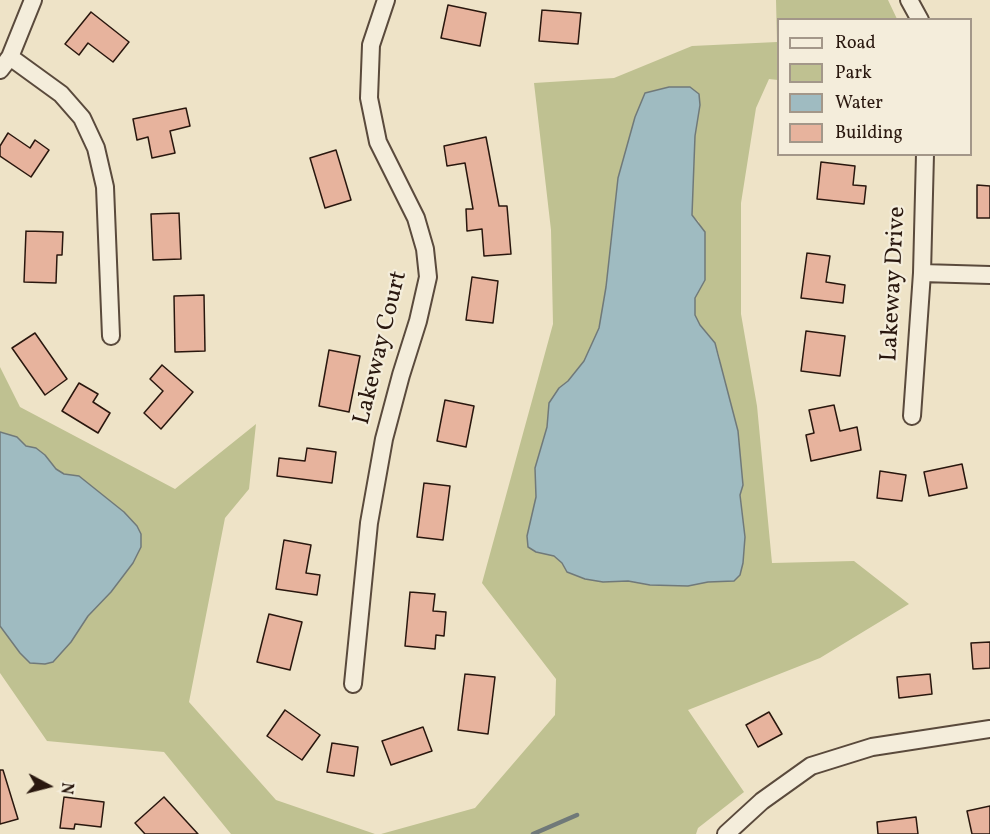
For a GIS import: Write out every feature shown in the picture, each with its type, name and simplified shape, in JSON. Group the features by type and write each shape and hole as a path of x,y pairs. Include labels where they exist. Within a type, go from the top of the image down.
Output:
{"street":[{"path":"33,0 5,63 61,94 82,118 96,148 105,187 111,336"},
{"name":"Lakeway Court","path":"352,684 369,524 384,438 418,321 428,277 425,249 416,218 378,142 369,98 371,45 386,0"},
{"path":"909,0 919,18"},
{"name":"Lakeway Drive","path":"912,417 922,273 925,156"},
{"path":"922,273 990,275"},
{"path":"726,834 762,801 811,766 872,747 990,729"}],"green space":[{"path":"776,0 888,0 897,18 777,18 777,42"},
{"path":"777,42 777,80 769,79 756,108 741,203 741,314 757,406 772,563 854,561 909,604 820,658 688,710 744,792 698,828 696,834 381,834 475,808 555,715 556,679 482,583 553,324 551,230 534,83 614,78 692,46","holes":["669,87 700,105 695,136 692,215 699,222 705,279 695,298 695,315 715,343 719,355 743,485 740,495 745,537 743,563 734,581 708,582 688,586 650,585 628,581 603,582 567,572 562,563 528,536 536,497 535,468 547,427 549,403 559,388 568,381 584,361 599,328 618,178 635,117 645,93"]},
{"path":"0,367 20,407 175,489 256,424 249,489 225,518 189,702 276,800 375,834 231,834 164,752 47,741 0,673 0,626 20,653 71,642 88,616 111,592 141,547 124,512 79,476 64,474 56,469 36,448 26,446 17,437 0,432"}],"water":[{"path":"669,87 690,87 699,94 692,215 705,232 705,280 695,298 695,315 715,343 738,431 743,485 740,495 745,537 743,563 740,575 734,581 708,582 688,586 650,585 628,581 603,582 585,579 567,572 554,556 536,552 528,547 527,536 536,497 535,468 547,427 549,403 559,388 568,381 584,361 599,328 618,178 635,117 645,93"},
{"path":"0,432 17,437 26,446 36,448 64,474 79,476 124,512 141,534 141,547 133,563 111,592 88,616 71,642 53,662 45,664 30,663 0,626"}],"building":[{"path":"448,5 486,13 480,46 441,38"},
{"path":"542,10 581,13 578,44 539,41"},
{"path":"91,12 129,42 113,62 88,43 79,55 65,44"},
{"path":"186,108 190,126 170,131 175,153 152,158 148,137 137,140 133,119"},
{"path":"8,133 30,148 35,140 49,150 31,177 0,156 0,146"},
{"path":"486,137 499,206 507,206 511,254 484,256 482,229 467,231 466,209 473,209 465,163 447,166 444,146"},
{"path":"336,150 351,200 325,208 310,158"},
{"path":"821,162 855,166 853,185 866,186 864,204 817,199"},
{"path":"977,185 990,186 990,218 977,218"},
{"path":"179,213 181,259 153,260 151,214"},
{"path":"26,231 63,232 62,255 57,255 56,283 24,282"},
{"path":"807,253 830,256 826,282 845,285 843,303 801,298"},
{"path":"472,277 498,281 493,323 466,320"},
{"path":"204,295 205,351 175,352 174,296"},
{"path":"806,331 845,336 840,376 801,371"},
{"path":"35,333 67,379 45,395 12,348"},
{"path":"329,350 360,356 349,412 319,406"},
{"path":"162,365 193,392 161,429 144,413 163,391 150,379"},
{"path":"79,383 98,394 93,402 110,413 98,433 62,411"},
{"path":"445,400 474,406 466,447 437,441"},
{"path":"834,405 840,431 857,427 861,450 811,461 806,435 814,433 809,410"},
{"path":"307,448 336,452 332,483 277,476 279,458 305,461"},
{"path":"962,464 967,488 929,496 924,472"},
{"path":"880,471 906,475 902,501 877,498"},
{"path":"424,483 450,486 443,540 417,537"},
{"path":"284,540 311,545 306,573 320,575 317,595 276,589"},
{"path":"410,592 435,594 433,611 446,612 444,636 436,635 435,649 405,646"},
{"path":"269,614 302,622 290,670 257,662"},
{"path":"990,642 990,668 973,669 971,643"},
{"path":"465,674 495,677 488,734 458,730"},
{"path":"930,674 932,694 899,698 897,677"},
{"path":"285,710 320,735 302,760 267,736"},
{"path":"769,712 782,734 758,747 746,725"},
{"path":"423,727 432,751 391,765 382,741"},
{"path":"332,743 358,747 354,776 327,772"},
{"path":"0,770 3,770 18,819 0,824"},
{"path":"64,797 104,802 101,827 75,824 74,829 60,828"},
{"path":"164,797 198,834 145,834 135,823"},
{"path":"990,806 990,834 972,834 967,811"},
{"path":"916,817 918,834 878,834 877,822"}],"waterway":[{"path":"533,834 577,815"}]}
